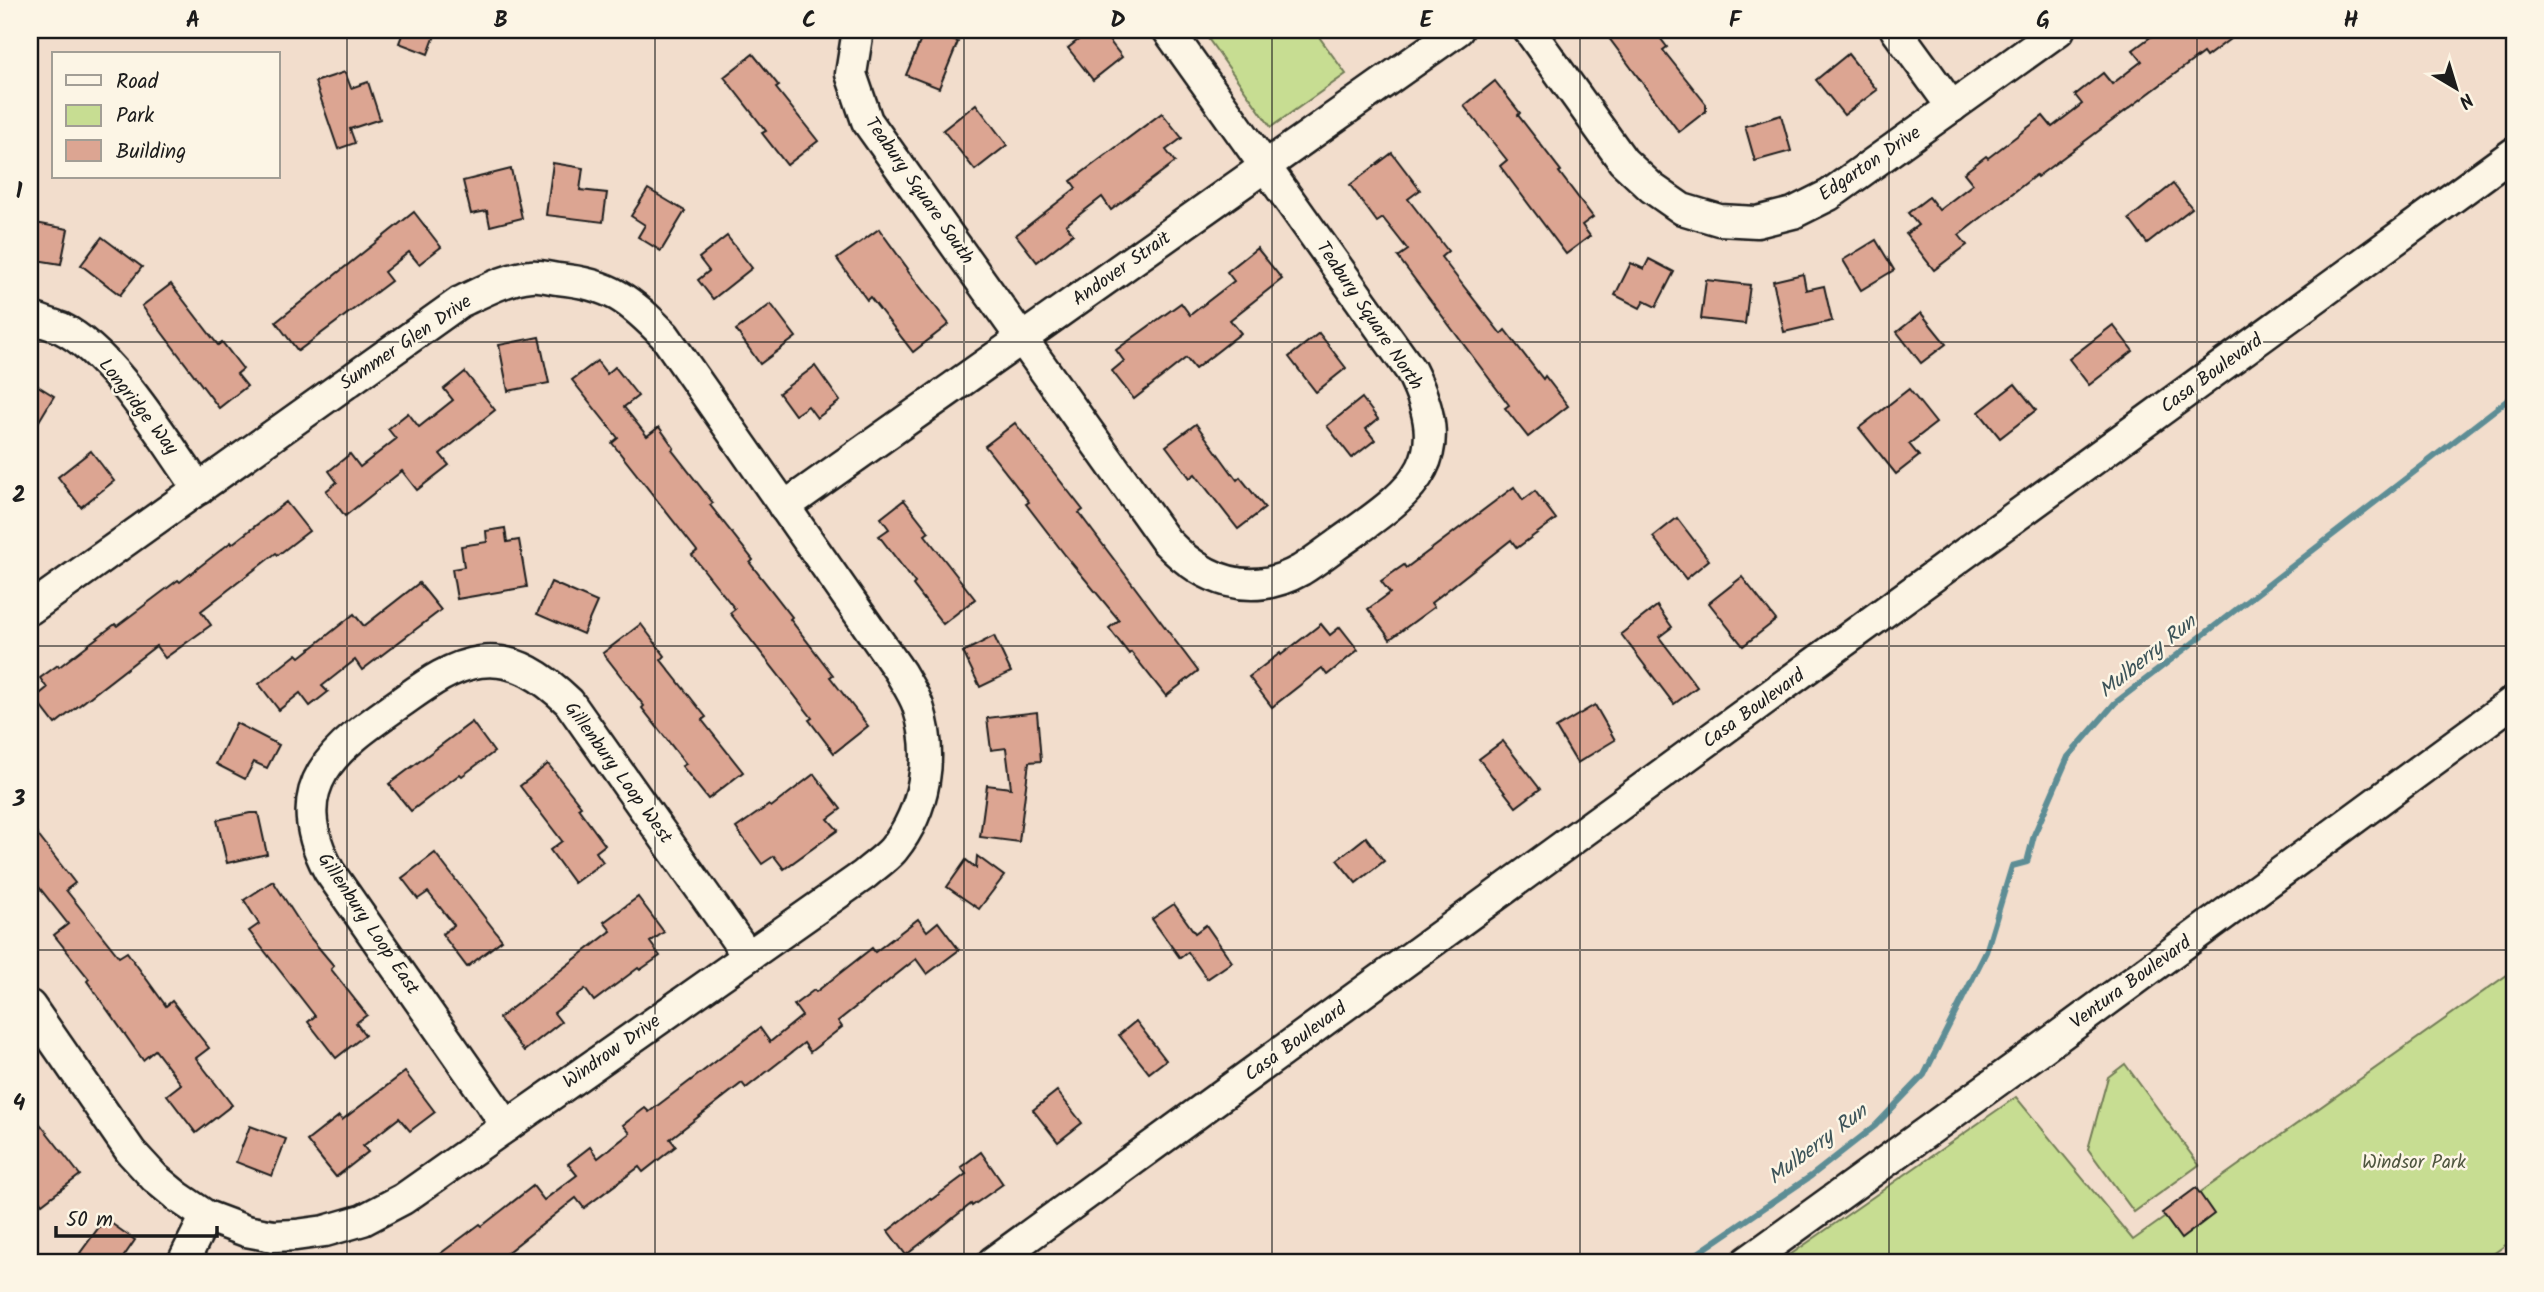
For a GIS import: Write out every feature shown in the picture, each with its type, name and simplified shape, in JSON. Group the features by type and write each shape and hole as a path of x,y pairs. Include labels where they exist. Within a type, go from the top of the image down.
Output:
{"street":[{"name":"Teabury Square South","path":"858,30 850,74 867,121 1023,339"},
{"path":"1168,30 1265,166"},
{"name":"Andover Strait","path":"784,507 1458,30"},
{"name":"Edgarton Drive","path":"1529,30 1623,161 1651,188 1682,209 1719,220 1757,222 1793,213 1829,195 2059,30"},
{"path":"1896,30 1952,107"},
{"name":"Casa Boulevard","path":"993,1262 2514,153"},
{"name":"Teabury Square North","path":"1023,339 1166,541 1184,560 1205,574 1229,582 1279,579 1300,570 1393,505 1410,488 1424,467 1430,443 1429,418 1423,395 1411,371 1265,166"},
{"name":"Summer Glen Drive","path":"30,609 460,302 496,286 531,276 571,280 606,288 639,309 665,336 784,507"},
{"name":"Longridge Way","path":"30,317 61,329 94,351 120,379 199,489"},
{"name":"Windrow Drive","path":"30,1006 131,1152 155,1178 206,1216 246,1231 273,1236 325,1231 363,1220 403,1199 864,875 892,850 913,817 926,780 926,743 918,704 900,672 784,507"},
{"name":"Gillenbury Loop West","path":"409,697 434,680 481,662 508,664 530,670 552,686 569,702 748,956"},
{"name":"Gillenbury Loop East","path":"409,697 354,735 335,753 320,774 313,795 312,823 318,850 329,871 507,1125"},
{"name":"Ventura Boulevard","path":"1747,1262 2514,701"},
{"path":"183,1262 206,1216"}],"green space":[{"path":"1202,30 1314,30 1346,74 1271,127"},
{"name":"Windsor Park","path":"2514,970 2514,1239 2482,1262 1795,1262 1790,1255 2016,1097 2133,1240"},
{"path":"2125,1064 2199,1165 2134,1212 2088,1149 2108,1077"}],"building":[{"path":"404,30 437,30 428,54 399,43"},
{"path":"925,30 958,42 939,88 906,75"},
{"path":"1091,30 1101,30 1122,57 1093,80 1068,48"},
{"path":"1603,30 1654,30 1667,47 1663,50 1706,104 1706,111 1679,132"},
{"path":"2160,30 2242,30 2206,57 2203,53 1959,235 1967,245 1934,270 1906,234 1918,225 1908,213 1929,197 1939,210 1973,184 1964,173 2043,116 2052,127 2082,104 2075,95 2103,73 2112,84 2142,61 2133,50"},
{"path":"753,54 818,141 787,165 762,133 766,131 724,77"},
{"path":"1848,54 1877,90 1844,115 1816,80"},
{"path":"345,72 351,88 368,82 380,119 350,129 355,143 338,149 315,82"},
{"path":"1495,81 1593,217 1582,225 1590,236 1566,254 1500,166 1507,160 1464,106"},
{"path":"976,104 1007,145 975,170 943,130"},
{"path":"1162,113 1182,138 1166,150 1175,162 1111,210 1102,197 1066,225 1073,234 1037,262 1016,235 1076,188 1071,181"},
{"path":"1781,115 1791,151 1755,161 1745,126"},
{"path":"1392,153 1420,190 1408,199 1448,251 1441,257 1501,334 1505,330 1568,406 1528,437 1505,408 1509,405 1398,257 1408,250 1383,218 1377,222 1350,185"},
{"path":"553,163 583,168 580,190 607,193 603,222 546,215"},
{"path":"511,169 522,218 490,226 487,211 471,214 463,181"},
{"path":"2173,184 2192,208 2147,243 2129,219"},
{"path":"648,189 685,211 661,251 638,237 645,225 631,216"},
{"path":"414,212 441,247 419,264 409,252 384,272 391,281 298,351 276,322"},
{"path":"30,222 68,229 61,264 30,259"},
{"path":"879,229 949,324 913,352 870,297 867,300 837,259"},
{"path":"727,236 752,268 713,299 698,280 709,271 699,258"},
{"path":"102,237 142,267 120,295 81,265"},
{"path":"1876,240 1894,270 1861,290 1843,260"},
{"path":"1257,248 1282,279 1230,320 1241,333 1195,369 1186,358 1134,399 1112,371 1124,361 1116,350 1181,303 1190,315 1234,281 1227,272"},
{"path":"1649,259 1674,272 1656,307 1644,301 1640,308 1615,295 1631,263 1644,269"},
{"path":"1803,274 1806,290 1824,286 1832,321 1784,332 1773,281"},
{"path":"1706,280 1750,285 1745,324 1701,319"},
{"path":"171,284 218,345 222,342 243,369 237,374 247,386 219,408 142,306"},
{"path":"771,304 796,337 760,364 736,330"},
{"path":"1921,313 1946,344 1921,363 1897,332"},
{"path":"2113,325 2133,351 2089,385 2069,359"},
{"path":"1319,333 1346,368 1316,392 1289,357"},
{"path":"539,337 549,383 508,391 499,345"},
{"path":"597,361 607,374 615,367 638,396 624,407 647,436 659,427 674,448 672,450 713,503 710,505 753,560 750,563 792,617 790,619 833,675 830,677 868,726 834,753 809,720 812,718 730,613 735,609 692,555 697,551 612,443 618,438 572,380"},
{"path":"815,366 840,401 817,418 808,406 795,415 779,393"},
{"path":"465,372 495,410 440,454 449,465 417,490 402,471 345,516 326,491 337,482 329,471 350,454 360,467 396,439 388,429 408,413 419,427 453,400 444,389"},
{"path":"30,381 54,396 30,436"},
{"path":"2015,384 2036,410 2000,438 1979,412"},
{"path":"1909,389 1936,423 1909,444 1919,456 1896,474 1859,428"},
{"path":"1362,398 1378,419 1366,429 1375,440 1352,458 1327,426"},
{"path":"1015,423 1083,510 1079,513 1198,671 1166,696 1109,628 1119,620 1065,555 1026,504 1029,502 985,446"},
{"path":"1196,424 1237,480 1240,477 1265,508 1238,529 1195,474 1190,478 1166,446"},
{"path":"91,451 114,481 81,507 58,477"},
{"path":"1514,487 1523,500 1535,491 1556,519 1517,548 1511,540 1431,603 1434,607 1390,639 1368,609 1390,593 1381,581 1404,565 1406,568"},
{"path":"904,500 929,532 925,535 975,599 943,624 879,536 889,529 881,518"},
{"path":"286,502 309,531 201,611 211,625 165,658 156,646 55,724 35,698 47,688 40,678 58,665 59,667 115,624 117,626 178,580 180,582"},
{"path":"1677,518 1709,560 1686,579 1653,537"},
{"path":"505,528 507,542 519,540 527,587 457,599 452,569 464,567 461,546 487,542 486,531"},
{"path":"1742,577 1776,620 1743,646 1709,603"},
{"path":"551,582 597,602 583,634 537,614"},
{"path":"419,583 441,610 362,670 355,660 322,686 328,692 310,706 300,693 279,710 259,684 297,654 300,657 354,614 364,626"},
{"path":"1657,606 1672,627 1659,637 1697,687 1674,704 1621,634"},
{"path":"641,624 665,656 661,660 706,717 702,720 743,772 708,799 682,766 686,764 603,653"},
{"path":"1321,624 1330,635 1340,627 1358,650 1327,675 1322,668 1272,707 1249,677"},
{"path":"994,636 1011,672 980,687 963,652"},
{"path":"1595,705 1615,740 1577,763 1556,728"},
{"path":"1037,712 1041,761 1029,762 1019,842 980,837 987,785 1011,788 1006,748 991,750 987,718"},
{"path":"472,722 494,752 411,811 389,784"},
{"path":"236,723 279,745 267,768 254,762 245,779 216,764"},
{"path":"1503,741 1540,789 1516,807 1479,759"},
{"path":"548,764 581,806 578,808 605,845 596,852 603,862 574,883 550,850 562,841 520,786"},
{"path":"814,774 841,809 828,819 838,830 784,869 774,856 762,864 736,828 769,805 771,807"},
{"path":"258,813 267,854 227,863 217,820"},
{"path":"30,825 75,883 66,890 119,957 127,952 166,1006 172,1001 209,1048 196,1058 232,1105 196,1133 167,1095 181,1084 155,1050 143,1060 87,981 89,979 54,935 68,924 38,886 30,892"},
{"path":"1366,837 1384,861 1356,883 1337,860"},
{"path":"435,853 502,940 467,967 442,934 454,925 428,892 418,899 402,878"},
{"path":"977,856 1004,876 979,909 947,887 966,860 976,868"},
{"path":"273,881 308,935 334,966 331,969 367,1015 356,1023 365,1035 336,1058 308,1022 315,1016 249,931 259,924 244,900"},
{"path":"638,897 664,932 650,942 660,956 640,970 638,968 594,1001 585,989 554,1013 561,1022 524,1051 499,1018 611,931 604,922"},
{"path":"1174,904 1195,933 1206,925 1232,962 1207,979 1188,952 1180,958 1152,919"},
{"path":"918,919 927,931 938,922 959,950 927,974 916,959 838,1021 842,1027 810,1052 804,1043 746,1088 742,1083 670,1139 676,1146 643,1172 639,1167 584,1208 576,1198 504,1255 510,1262 429,1262 480,1224 482,1226 533,1186 544,1200 577,1175 568,1164 590,1147 598,1158 630,1133 623,1125 645,1108 649,1112 760,1028 770,1042 802,1016 794,1005 814,990 816,992 872,948 875,952"},
{"path":"1136,1021 1166,1060 1149,1073 1119,1035"},
{"path":"405,1072 435,1112 410,1131 399,1118 363,1146 368,1152 336,1177 307,1141 339,1116 342,1120"},
{"path":"1057,1091 1082,1123 1058,1142 1033,1110"},
{"path":"30,1111 80,1175 42,1204 30,1188"},
{"path":"250,1126 286,1139 272,1176 236,1162"},
{"path":"981,1152 1003,1184 972,1206 971,1204 906,1255 888,1231 966,1174 961,1167"},
{"path":"2196,1188 2214,1214 2181,1239 2162,1213"},
{"path":"105,1219 135,1240 120,1262 93,1262 80,1253"}],"waterway":[{"name":"Mulberry Run","path":"1685,1262 1811,1176 1875,1126 1924,1075 1986,952 2012,866 2027,862 2034,835 2068,757 2115,703 2514,395"}]}
